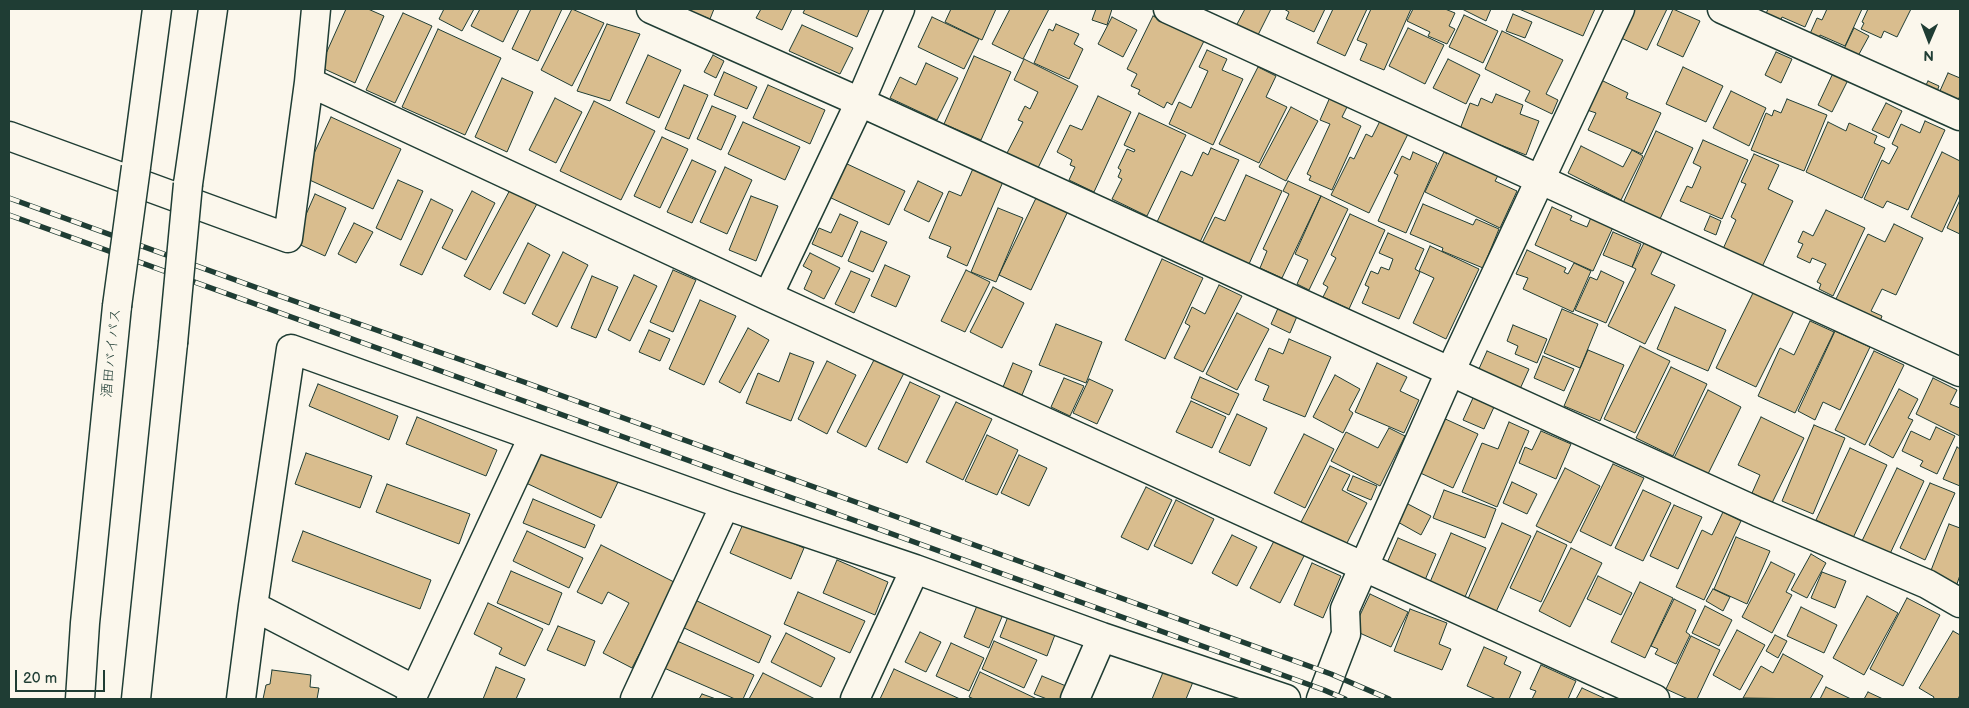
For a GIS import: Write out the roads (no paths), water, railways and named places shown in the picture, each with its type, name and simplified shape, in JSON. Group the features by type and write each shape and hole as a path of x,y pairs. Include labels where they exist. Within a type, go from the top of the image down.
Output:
{"main road":[{"name":"酒田バイパス","path":"80,699 85,623 117,306 157,9"},
{"path":"136,699 188,184 212,9"},
{"path":"9,136 288,238 309,82 316,9"},
{"path":"651,9 860,102 1758,512 1927,584 1960,603"},
{"path":"768,296 860,102 900,9"},
{"path":"1168,9 1960,372"},
{"path":"1321,699 1346,634 1344,609 1365,566 1450,372 1620,9"},
{"path":"1722,9 1960,116"},
{"path":"309,82 768,296 1655,699"},
{"path":"241,699 291,349 725,505 915,569 1102,637 1286,699"},
{"path":"253,606 413,694 533,437"},
{"path":"635,699 725,505"},
{"path":"855,699 915,569"},
{"path":"1075,699 1102,637"}],"railway":[{"path":"9,198 1331,674 1389,699"},
{"path":"9,215 1345,699"}]}
